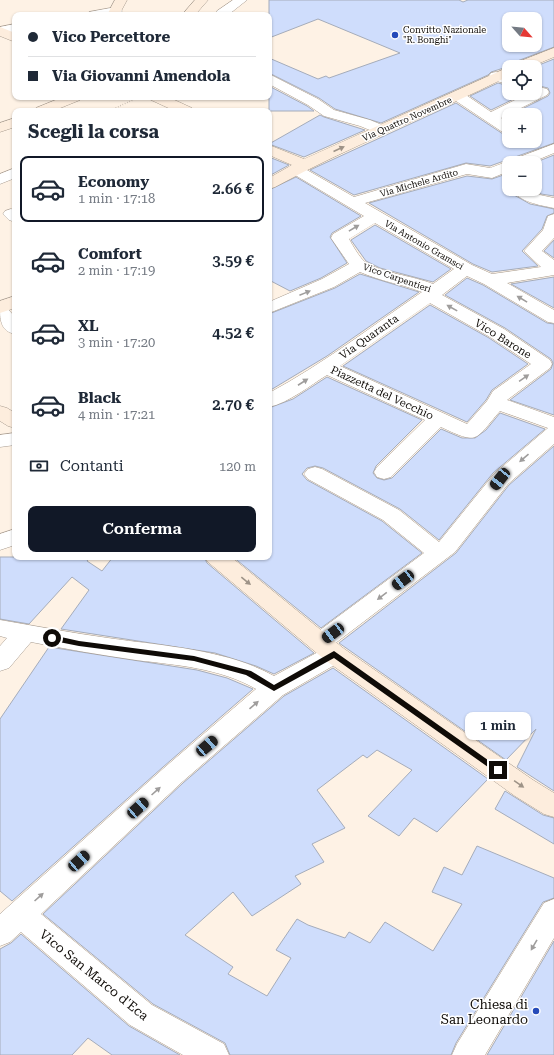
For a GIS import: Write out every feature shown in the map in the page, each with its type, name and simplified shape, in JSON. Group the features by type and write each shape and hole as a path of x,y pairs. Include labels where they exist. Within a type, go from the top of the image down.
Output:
{"street":[{"path":"191,12 202,0"},
{"path":"224,12 241,0"},
{"path":"0,31 12,29"},
{"path":"0,31 12,37"},
{"path":"538,60 552,55"},
{"name":"Via Quattro Novembre","path":"272,182 300,167 502,77"},
{"path":"272,80 313,102 329,113 365,123 382,130"},
{"path":"458,96 502,125"},
{"path":"48,108 68,100"},
{"path":"163,100 180,108"},
{"path":"491,117 526,100"},
{"path":"0,128 12,123"},
{"path":"530,156 542,149"},
{"path":"272,151 300,167"},
{"name":"Via Antonio Gramsci","path":"300,167 375,216 466,269 490,280 554,318"},
{"name":"Via Michele Ardito","path":"352,202 466,169 492,173"},
{"path":"492,173 502,169"},
{"path":"492,173 502,179"},
{"path":"0,179 12,174"},
{"path":"530,196 535,199 554,203"},
{"path":"272,305 328,283 359,265 339,238 375,216"},
{"path":"554,218 551,231 532,251 554,270"},
{"name":"Vico Carpentieri","path":"359,265 377,273 413,282 432,293"},
{"name":"Via Quaranta","path":"272,399 297,386 326,367 466,269"},
{"path":"490,280 554,270"},
{"name":"Vico Barone","path":"432,293 497,333 543,364 500,395 496,403"},
{"path":"5,303 12,321"},
{"name":"Piazzetta del Vecchio","path":"326,367 470,434 496,403"},
{"path":"496,403 554,424"},
{"path":"0,412 12,420"},
{"name":"Piazzetta del Vecchio","path":"384,472 438,419"},
{"path":"8,920 274,688 328,648 447,547 500,479 554,432"},
{"path":"0,441 12,439"},
{"path":"315,474 391,515 439,554"},
{"path":"0,543 12,537"},
{"path":"220,560 328,648 524,788 554,806"},
{"path":"0,628 79,643 194,659 248,673 274,688"},
{"path":"0,662 25,633"},
{"path":"468,1055 554,912"},
{"name":"Vico San Marco d'Eca","path":"8,920 141,1016 213,1055"}],"path":[{"path":"115,108 133,100"}],"building":[{"name":"Convitto Nazionale \"R. Bonghi\"","path":"269,0 459,0 463,2 468,0 554,0 554,47 542,52 542,12 502,12 502,52 541,52 520,60 502,60 502,69 491,72 488,75 381,123 335,109 319,98 272,74 272,59 318,79 326,76 329,78 400,53 318,19 272,37 272,12 269,12"},
{"path":"554,59 554,143 542,147 542,108 524,108 542,100 550,93 548,88 542,87 542,64"},
{"path":"498,83 502,84 502,100 512,100 491,110 470,96"},
{"path":"272,88 314,111 272,111 272,108 269,108 269,100 272,100"},
{"path":"456,103 502,133 502,148 540,148 518,156 502,156 502,162 490,166 466,163 354,195 310,170"},
{"path":"320,115 365,130 304,157 272,145 272,142"},
{"path":"554,155 554,196 542,194 542,160"},
{"path":"272,158 289,165 272,174"},
{"path":"502,175 502,196 516,196 530,204 554,209 554,213 547,216 542,229 522,251 538,266 492,272 473,264 369,203 467,176 492,179"},
{"path":"296,177 361,216 332,233 330,237 347,263 321,278 290,291 272,282 272,189"},
{"path":"375,225 451,269 433,282 380,268 366,261 351,240"},
{"path":"554,240 554,258 544,251"},
{"path":"360,274 419,292 327,356 272,389 272,313 335,288"},
{"path":"554,277 554,308 511,284"},
{"path":"467,278 483,285 547,323 554,324 554,415 510,400 551,369 553,363 551,359 505,328 445,295"},
{"path":"430,305 489,338 528,364 492,390 486,400 467,422 343,366"},
{"path":"327,377 422,420 376,466 373,473 377,478 384,480 392,478 441,429 462,438 475,438 486,430 500,413 545,429 493,473 439,540 400,509 323,468 315,466 307,468 302,474 307,480 382,521 422,553 321,628 237,560 272,560 272,407 293,399"},
{"path":"554,446 554,791 517,767 536,729 506,760 339,643 456,553 509,485"},
{"path":"0,557 12,557 12,560 88,560 87,561 102,571 111,560 206,560 207,563 314,653 274,674 256,666 215,653 61,629 89,590 72,577 29,624 0,619"},
{"path":"49,647 197,670 227,678 253,689 12,901 0,891 0,719"},
{"path":"333,668 488,779 437,832 414,818 399,836 368,816 412,770 377,750 367,758 363,755 317,790 345,828 312,844 324,862 295,876 301,884 252,916 233,892 185,935 233,967 228,974 267,996 291,958 276,950 297,919 308,925 345,938 349,932 370,943 385,922 433,951 462,904 432,892 444,867 462,875 477,846 554,878 554,898 543,902 456,1043 451,1055 230,1055 225,1043 153,1004 43,914 183,783 284,696"},
{"path":"505,791 543,815 554,818 554,844 495,809"},
{"path":"21,934 129,1026 180,1055 112,1055 88,1038 72,1055 0,1055 0,949 11,943"},
{"name":"Chiesa di San Leonardo","path":"554,941 554,1055 487,1055"}],"place":[{"name":"Convitto Nazionale \"R. Bonghi\"","path":"395,35"},
{"name":"Chiesa di San Leonardo","path":"536,1011"}],"route":[{"path":"52,638 194,659 248,673 274,688 334,654 498,770"}]}
